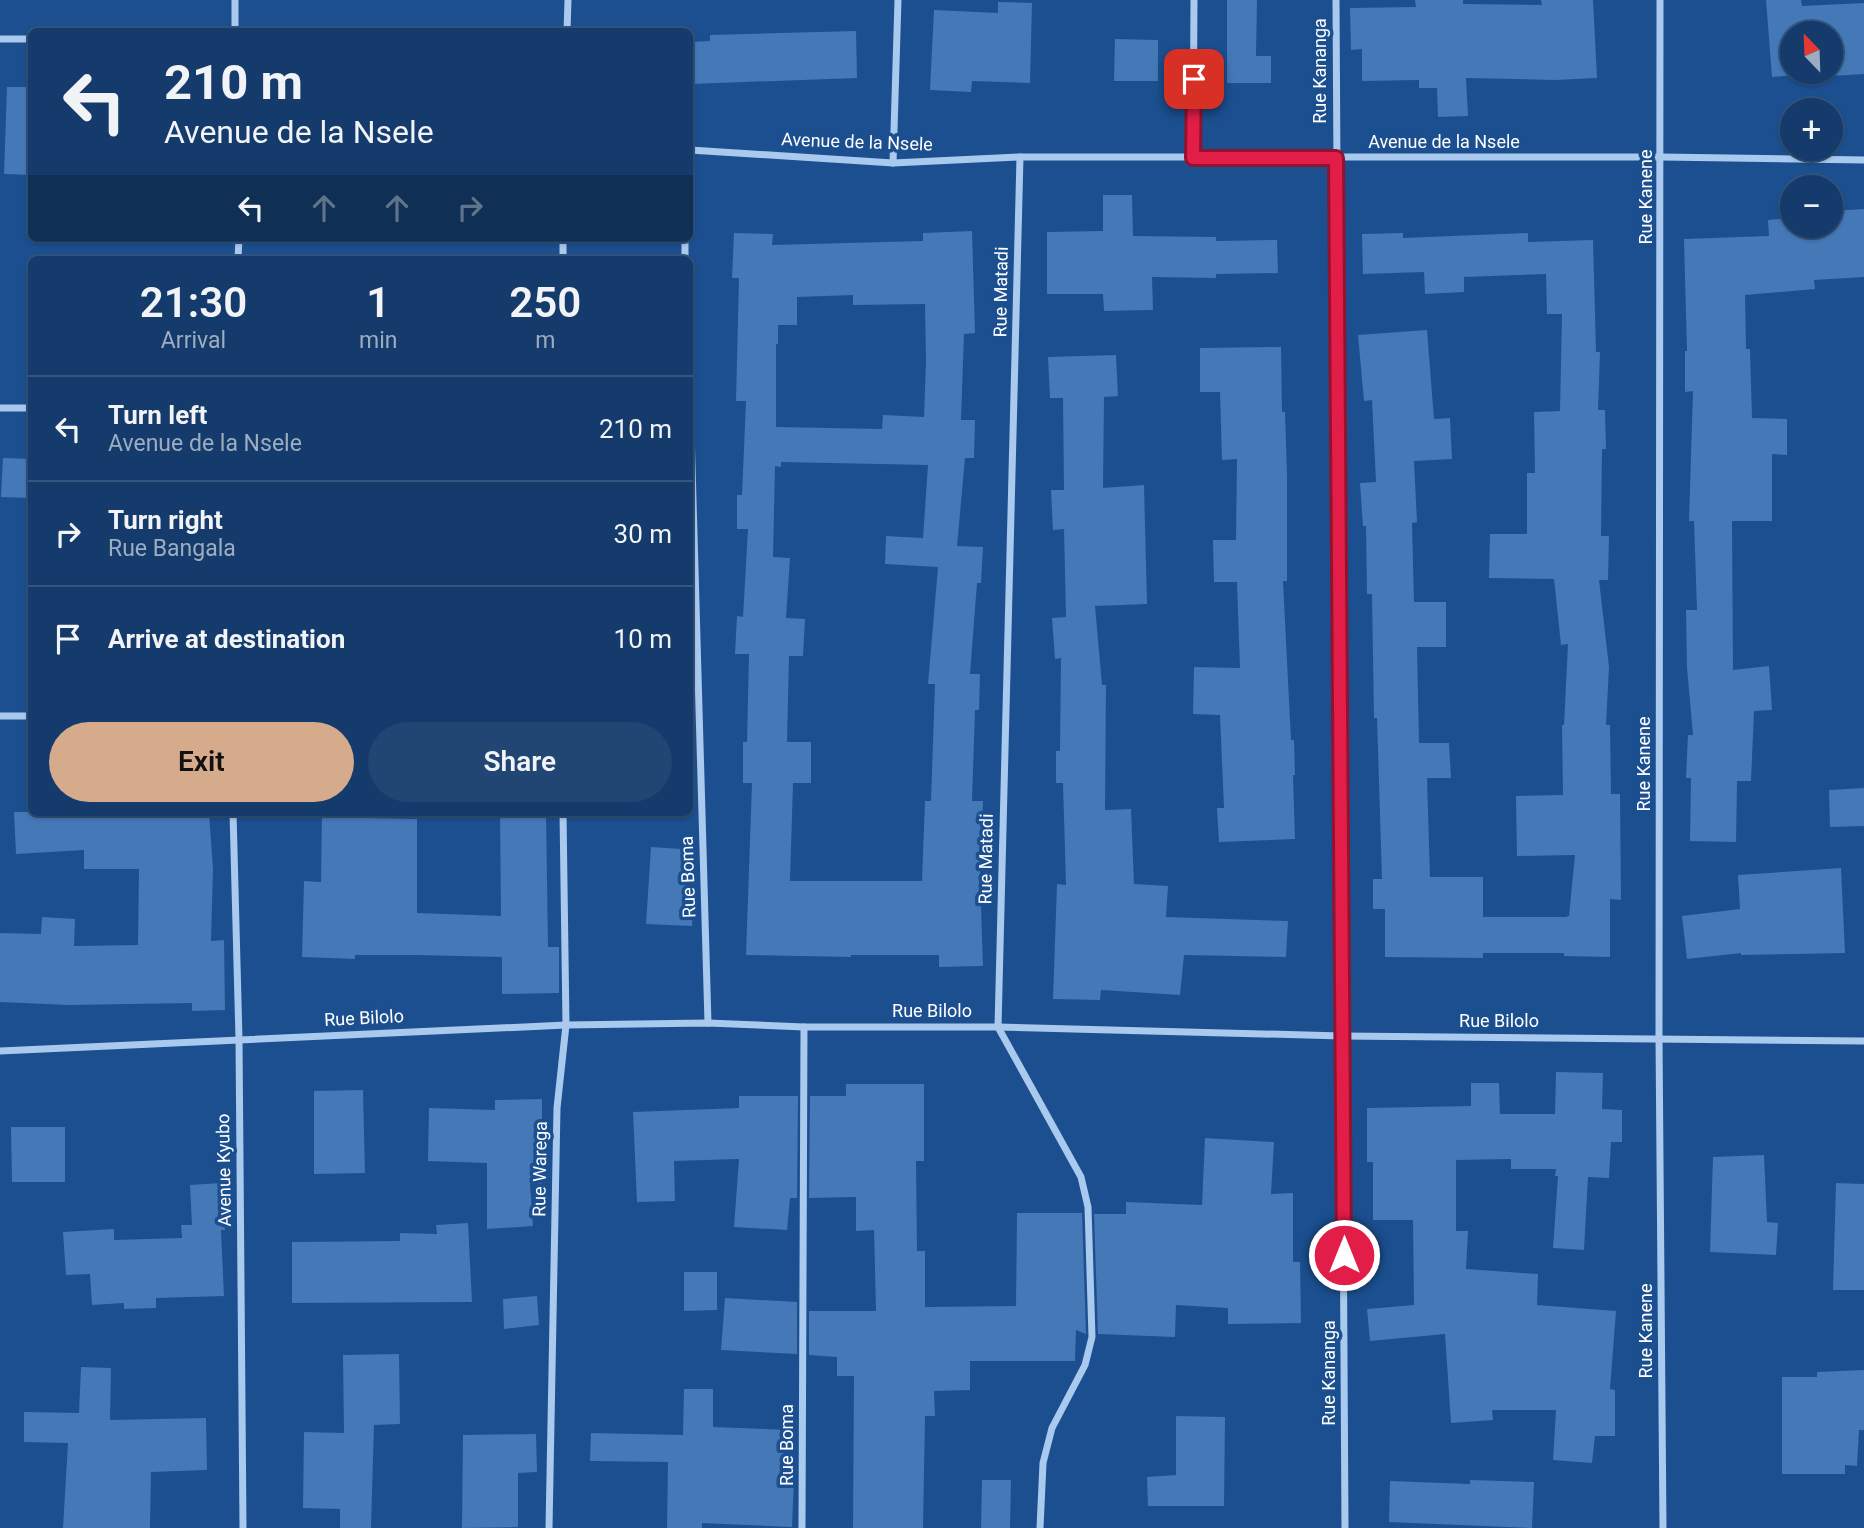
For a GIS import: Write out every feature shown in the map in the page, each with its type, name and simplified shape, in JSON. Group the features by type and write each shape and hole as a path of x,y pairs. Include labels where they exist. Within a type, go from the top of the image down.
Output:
{"street":[{"path":"235,0 235,28"},
{"path":"568,0 568,28"},
{"path":"893,163 898,0"},
{"path":"1193,158 1194,0"},
{"name":"Rue Kananga","path":"1336,0 1345,1528"},
{"name":"Rue Kanene","path":"1660,0 1662,157 1659,1038 1663,1528"},
{"path":"0,39 28,39"},
{"name":"Avenue de la Nsele","path":"693,149 893,163 1020,158 1662,157 1864,160"},
{"name":"Rue Matadi","path":"998,1027 1020,158"},
{"path":"0,408 28,408"},
{"name":"Rue Boma","path":"693,500 708,1023"},
{"path":"0,716 28,716"},
{"name":"Avenue Kyubo","path":"233,816 239,1039 243,1528"},
{"name":"Rue Warega","path":"549,1528 557,1108 566,1025 563,816"},
{"name":"Rue Bilolo","path":"0,1051 566,1025 708,1023 1342,1036 1864,1041"},
{"name":"Rue Boma","path":"802,1528 804,1027"},
{"path":"998,1027 1080,1177 1088,1207 1093,1337 1085,1365 1052,1429 1043,1463 1040,1528"}],"building":[{"path":"1227,0 1257,0 1256,56 1271,56 1271,83 1227,83"},
{"path":"1415,0 1463,0 1463,4 1542,5 1541,0 1593,0 1597,78 1466,78 1468,116 1438,117 1437,88 1419,88 1419,80 1362,81 1362,49 1351,50 1350,8 1416,7"},
{"path":"1766,0 1801,0 1802,6 1864,3 1864,74 1843,75 1843,21 1780,21 1780,76 1772,77"},
{"path":"998,2 1032,3 1030,83 972,81 971,92 930,90 934,10 998,13"},
{"path":"856,31 857,78 693,84 693,42 710,41 710,35"},
{"path":"1115,39 1158,40 1158,81 1114,81"},
{"path":"7,87 28,87 28,175 4,174"},
{"path":"1103,195 1132,195 1133,236 1216,237 1216,241 1277,240 1278,273 1216,274 1216,278 1152,277 1153,310 1104,311 1103,294 1047,294 1047,232 1103,231"},
{"path":"1864,209 1864,277 1814,280 1815,289 1745,295 1752,418 1787,419 1787,455 1772,454 1772,521 1732,521 1733,670 1769,666 1772,710 1754,711 1751,781 1737,781 1736,842 1690,841 1691,778 1686,778 1688,735 1693,735 1687,668 1686,610 1697,610 1694,521 1689,521 1693,391 1685,392 1687,351 1684,239 1769,236 1768,220 1780,219 1780,238 1843,238 1843,210"},
{"path":"972,231 975,333 964,334 961,420 975,420 974,458 965,458 957,546 983,547 981,583 977,583 970,674 980,674 979,710 975,710 972,801 983,801 980,877 983,966 939,967 939,955 746,955 752,783 743,783 743,742 747,742 749,654 735,654 737,616 743,617 748,529 737,529 737,495 742,495 746,401 736,401 739,278 732,278 734,233 773,234 772,245 923,241 923,233","holes":["853,295 853,305 925,304 924,417 883,415 882,429 776,427 778,325 797,325 797,297","781,462 928,465 923,538 886,536 885,564 938,567 928,684 935,684 931,801 925,801 922,881 790,881 793,783 811,783 811,742 787,742 789,656 803,656 805,619 786,618 790,558 773,557 775,466 781,467"]},
{"path":"1403,233 1403,238 1528,233 1528,242 1593,240 1596,352 1600,352 1598,410 1605,410 1606,449 1602,449 1601,536 1609,536 1608,580 1599,580 1609,667 1606,725 1610,725 1611,794 1620,794 1621,900 1610,899 1610,957 1564,956 1564,953 1483,953 1483,958 1385,957 1385,909 1373,909 1373,879 1382,879 1377,718 1374,718 1372,594 1367,594 1366,526 1363,526 1360,483 1376,482 1372,400 1364,401 1358,335 1427,330 1434,419 1450,418 1452,459 1414,461 1417,522 1412,523 1414,602 1446,602 1446,647 1417,647 1419,743 1449,743 1451,778 1427,778 1430,877 1483,877 1483,917 1565,917 1569,916 1575,855 1517,856 1516,796 1563,795 1562,725 1568,644 1561,645 1554,579 1489,578 1490,534 1527,534 1527,473 1535,473 1534,412 1560,411 1562,314 1547,314 1546,274 1464,277 1464,292 1425,294 1424,272 1363,274 1362,234"},
{"path":"1281,347 1287,475 1287,581 1283,581 1291,740 1294,740 1295,839 1219,842 1217,808 1224,808 1220,715 1193,714 1194,667 1240,668 1237,582 1214,582 1213,540 1236,540 1237,459 1222,460 1220,392 1200,392 1200,348"},
{"path":"1116,355 1118,396 1104,397 1103,488 1144,485 1147,604 1095,606 1102,685 1106,685 1105,810 1131,809 1134,884 1168,886 1166,917 1288,921 1286,957 1184,955 1180,995 1101,990 1100,1000 1053,999 1057,884 1066,885 1063,783 1056,783 1056,751 1060,751 1061,658 1055,659 1052,618 1066,617 1064,529 1053,530 1051,490 1064,490 1063,398 1050,398 1048,357"},
{"path":"3,458 28,459 28,498 1,497"},
{"path":"1864,788 1864,826 1830,827 1829,790"},
{"path":"14,812 28,812 28,816 209,816 213,869 211,941 224,940 225,1010 192,1011 192,1003 69,1005 0,1002 0,933 41,934 42,917 75,919 74,946 138,945 139,869 84,869 84,850 16,854"},
{"path":"322,816 417,819 417,913 501,916 500,816 546,816 548,947 559,947 559,993 502,994 502,957 302,957 304,881 321,882"},
{"path":"651,847 696,850 692,926 646,924"},
{"path":"1841,868 1845,953 1741,953 1687,959 1682,916 1740,909 1738,875"},
{"path":"1556,1072 1603,1073 1602,1109 1622,1110 1622,1142 1611,1142 1609,1178 1588,1177 1584,1250 1553,1248 1558,1176 1555,1176 1556,1169 1511,1169 1511,1159 1456,1160 1456,1231 1468,1231 1466,1269 1538,1274 1537,1305 1616,1311 1610,1389 1615,1390 1615,1436 1595,1436 1592,1463 1553,1460 1556,1410 1492,1410 1493,1420 1451,1423 1445,1334 1370,1341 1367,1309 1414,1305 1413,1220 1373,1220 1373,1162 1367,1162 1367,1108 1471,1106 1471,1083 1499,1083 1500,1114 1555,1114"},
{"path":"846,1084 924,1084 924,1161 916,1161 917,1251 925,1251 925,1307 1016,1306 1017,1213 1082,1213 1086,1334 1076,1330 1075,1361 970,1361 970,1390 934,1391 935,1416 925,1416 923,1528 853,1528 854,1376 837,1376 837,1357 809,1355 809,1311 876,1311 874,1230 856,1231 856,1197 809,1198 810,1096 846,1096"},
{"path":"363,1090 365,1173 314,1174 314,1091"},
{"path":"739,1096 798,1096 797,1198 790,1198 787,1230 734,1227 739,1159 674,1161 675,1201 637,1202 633,1112 739,1108"},
{"path":"542,1099 542,1184 530,1184 533,1226 487,1229 487,1163 428,1161 429,1108 495,1110 495,1100"},
{"path":"11,1127 65,1127 65,1182 12,1182"},
{"path":"1205,1138 1274,1142 1271,1194 1293,1193 1293,1262 1300,1262 1301,1323 1228,1324 1228,1308 1176,1305 1175,1337 1098,1334 1094,1214 1126,1214 1126,1202 1202,1205"},
{"path":"1764,1155 1767,1222 1778,1223 1776,1255 1710,1252 1713,1157"},
{"path":"221,1183 225,1230 221,1230 224,1296 156,1298 156,1308 124,1309 124,1303 92,1305 90,1274 66,1275 63,1232 114,1229 114,1240 182,1238 181,1225 192,1225 190,1185"},
{"path":"1836,1183 1864,1184 1864,1290 1833,1290"},
{"path":"468,1223 472,1302 292,1303 292,1242 400,1241 400,1233 437,1234 436,1225"},
{"path":"684,1272 717,1272 717,1310 684,1311"},
{"path":"537,1296 539,1325 504,1329 503,1299"},
{"path":"725,1298 797,1302 797,1354 721,1350"},
{"path":"399,1354 400,1424 374,1425 371,1528 340,1528 340,1509 303,1508 304,1432 344,1433 343,1355"},
{"path":"81,1367 111,1368 110,1420 206,1418 207,1470 151,1472 150,1528 63,1528 68,1443 24,1442 24,1412 79,1413"},
{"path":"1864,1370 1864,1430 1859,1430 1857,1466 1845,1465 1845,1474 1782,1474 1782,1377 1817,1377 1817,1372"},
{"path":"684,1389 713,1389 713,1427 790,1430 789,1455 795,1455 792,1527 702,1523 702,1528 667,1528 668,1462 590,1461 591,1433 683,1435"},
{"path":"1176,1416 1225,1417 1224,1506 1148,1506 1147,1477 1176,1475"},
{"path":"536,1434 537,1472 518,1473 518,1527 462,1528 463,1435"},
{"path":"982,1480 1011,1480 1010,1528 981,1528"},
{"path":"1470,1480 1534,1482 1532,1528 1389,1522 1390,1481 1470,1484"}],"route":[{"path":"1194,79 1193,158 1336,158 1344,1255"}]}
